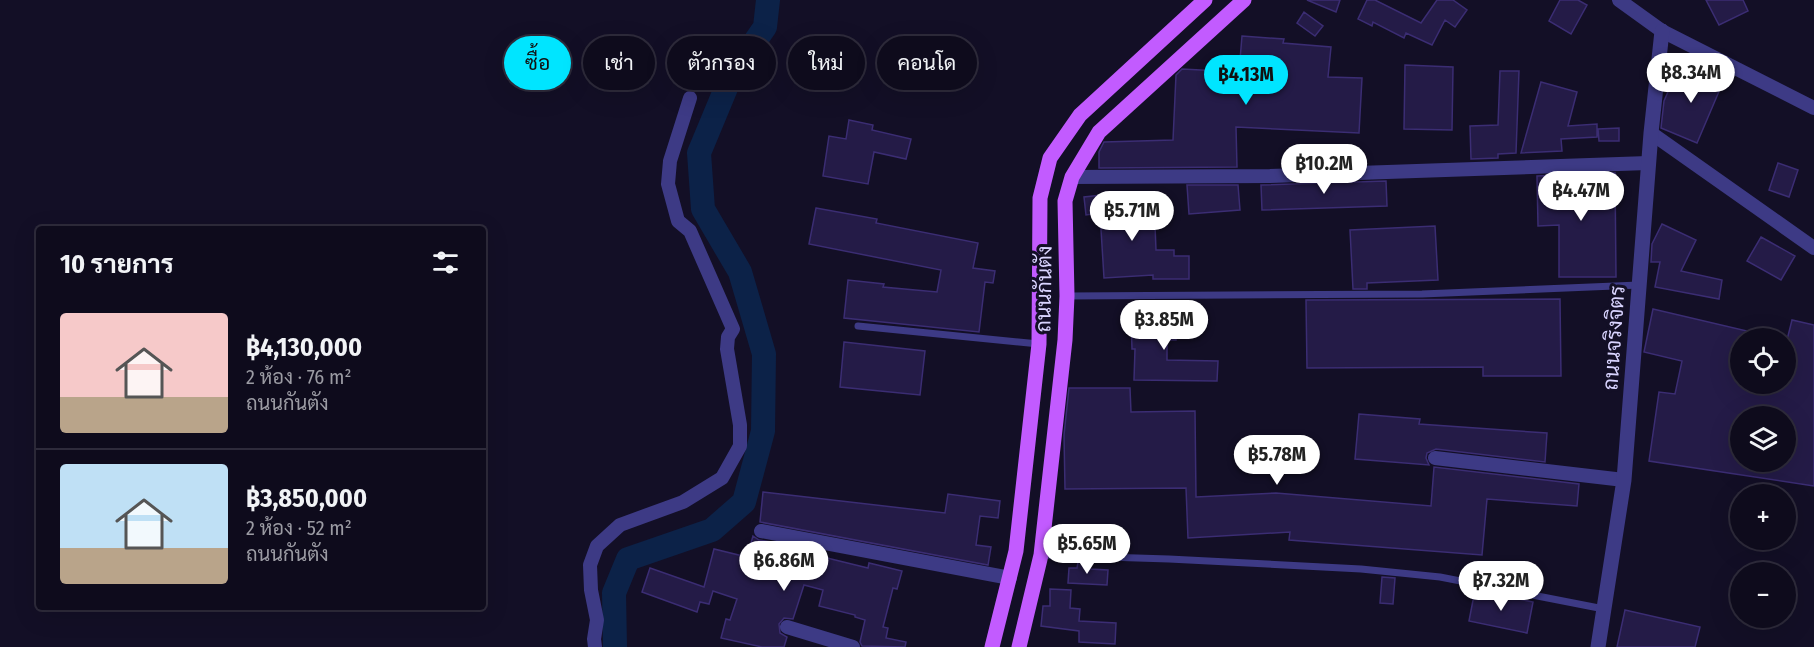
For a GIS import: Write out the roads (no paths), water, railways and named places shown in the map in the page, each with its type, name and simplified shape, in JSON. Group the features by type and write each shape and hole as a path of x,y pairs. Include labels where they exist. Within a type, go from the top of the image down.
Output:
{"main road":[{"name":"ถนนกันตัง","path":"992,647 1016,551 1039,344 1040,198 1050,158 1080,115 1205,0"},
{"name":"ถนนกันตัง","path":"1019,647 1041,555 1065,340 1067,296 1065,201 1072,177 1099,132 1244,0"},
{"path":"1064,138 1086,154"},
{"path":"1034,388 1059,391"},
{"path":"1002,611 1026,617"}],"street":[{"path":"1619,0 1662,31 1814,108"},
{"name":"ถนนจริงจิตร","path":"1598,647 1624,480 1648,164 1662,31"},
{"path":"596,647 594,639 597,620 591,590 590,565 597,546 620,525 683,502 722,478 740,446 740,425 727,349 728,337 733,328 690,231 678,221 668,184 670,161 690,98"},
{"path":"1651,134 1814,248"},
{"path":"1072,177 1270,176 1648,164"},
{"path":"1435,458 1624,480"},
{"path":"761,531 1010,578"},
{"path":"788,627 853,647"}],"lane":[{"path":"1067,296 1422,294 1639,285"},
{"path":"858,326 1039,344"},
{"path":"1041,555 1361,569 1440,577 1605,609"}],"waterway":[{"path":"615,647 614,593 628,559 712,530 744,502 763,431 764,354 740,272 703,209 699,153 731,76 765,27 768,0"}]}
